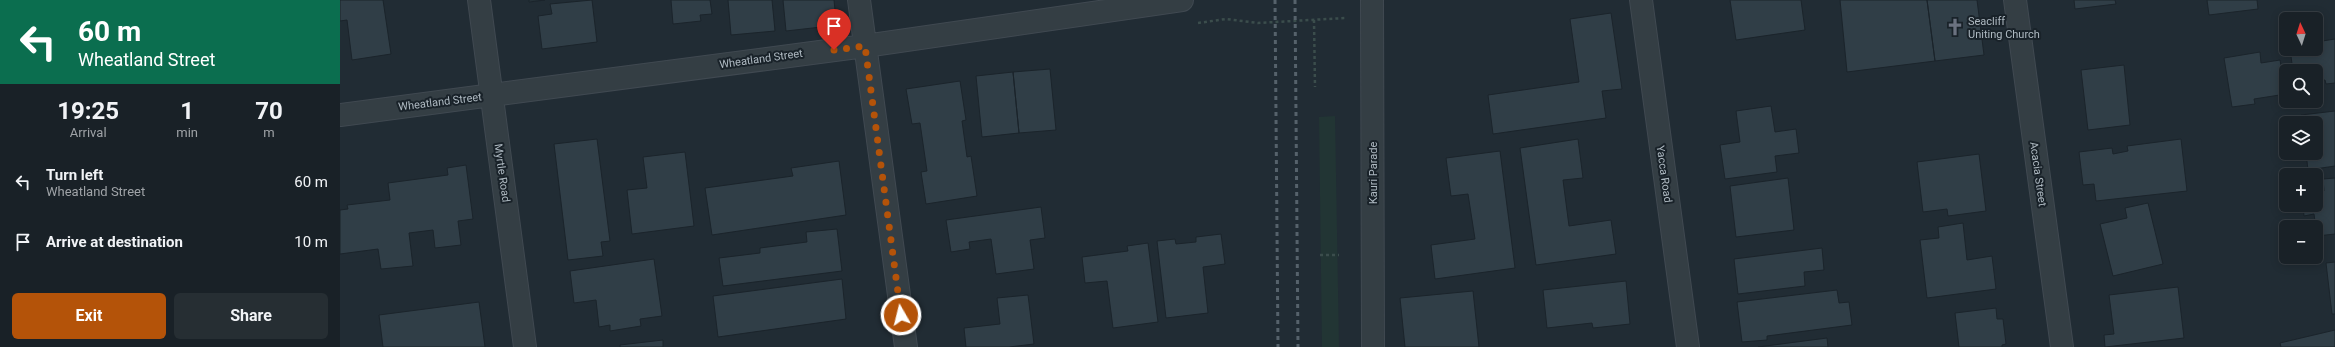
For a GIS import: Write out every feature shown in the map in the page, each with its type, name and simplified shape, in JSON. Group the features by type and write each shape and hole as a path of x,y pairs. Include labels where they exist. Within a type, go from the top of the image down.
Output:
{"street":[{"name":"Myrtle Road","path":"479,0 524,347"},
{"path":"859,0 906,347"},
{"name":"Wheatland Street","path":"340,115 865,46 1182,0"},
{"name":"Kauri Parade","path":"1372,0 1373,347"},
{"name":"Yacca Road","path":"1641,0 1688,347"},
{"name":"Acacia Street","path":"2015,0 2062,347"}],"path":[{"path":"1314,20 1315,87"},
{"path":"1320,255 1339,255"}],"green space":[{"path":"1335,116 1339,347 1322,347 1319,117"}],"building":[{"path":"340,0 383,0 391,54 352,60 347,20 340,21"},
{"path":"529,0 545,0 529,2"},
{"path":"592,0 597,42 542,49 538,16 552,14 550,4"},
{"path":"671,0 710,0 712,14 700,15 701,21 673,24"},
{"path":"728,0 772,0 775,31 731,35"},
{"path":"783,0 834,0 836,20 830,26 786,31"},
{"path":"1730,0 1801,0 1805,30 1736,40"},
{"path":"1840,0 1927,0 1935,61 1847,72"},
{"name":"Seacliff Uniting Church","path":"1927,0 1977,0 1984,55 1935,61"},
{"path":"2074,0 2115,0 2116,4 2075,9"},
{"path":"2207,0 2257,0 2258,9 2209,15"},
{"path":"1611,13 1622,89 1602,91 1606,118 1493,134 1488,95 1579,82 1570,19"},
{"path":"2335,39 2335,83 2326,84 2325,80 2323,80 2323,64 2292,64 2291,56 2323,56 2323,41"},
{"path":"2260,52 2261,63 2280,60 2279,95 2254,99 2255,104 2232,107 2224,58"},
{"path":"2124,65 2130,125 2088,130 2081,70"},
{"path":"1050,69 1056,130 1019,133 1013,72"},
{"path":"1013,72 1019,133 982,137 976,76"},
{"path":"960,81 966,120 962,121 967,157 971,156 977,196 926,204 921,172 927,171 920,123 912,124 906,89"},
{"path":"1771,106 1775,132 1796,129 1799,153 1775,156 1777,172 1725,179 1720,145 1740,142 1736,111"},
{"path":"2335,111 2335,166 2308,168 2307,160 2323,160 2323,116 2301,115"},
{"path":"597,139 610,241 601,242 603,256 568,260 554,144"},
{"path":"1578,139 1583,178 1563,180 1569,226 1611,220 1616,254 1536,265 1520,148"},
{"path":"2181,139 2187,191 2096,201 2094,184 2083,185 2079,152 2112,148 2113,154 2128,151 2127,146"},
{"path":"1500,151 1515,268 1435,279 1431,245 1475,239 1468,194 1451,196 1446,158"},
{"path":"685,152 694,226 632,234 627,190 647,188 643,157"},
{"path":"1979,154 1986,211 1948,216 1947,209 1923,212 1917,162"},
{"path":"839,161 846,215 712,235 705,188 793,176 791,168"},
{"path":"466,165 473,219 458,221 461,245 435,248 433,230 409,233 413,266 381,269 378,249 340,254 340,210 348,209 347,205 390,200 388,183 448,175 447,168"},
{"path":"1788,178 1794,230 1736,237 1730,186"},
{"path":"2335,178 2335,234 2323,235 2323,220 2315,220 2314,214 2304,216 2304,212 2323,212 2323,179"},
{"path":"2148,203 2163,264 2113,276 2100,224 2127,218 2125,208"},
{"path":"1041,207 1045,238 1030,240 1034,269 996,274 991,239 969,242 970,249 951,252 946,220"},
{"path":"1963,223 1967,260 1992,256 1996,289 1927,298 1920,240 1939,238 1938,227"},
{"path":"837,229 842,271 723,286 719,258 760,253 760,248 807,242 806,232"},
{"path":"1221,234 1225,264 1203,267 1208,313 1166,318 1157,241 1175,239 1176,244 1196,242 1196,237"},
{"path":"1148,243 1158,322 1113,328 1107,281 1085,283 1082,257 1128,251 1127,246"},
{"path":"1822,248 1824,270 1804,272 1805,286 1738,294 1734,259"},
{"path":"654,259 662,316 640,319 641,326 610,331 610,325 599,327 596,300 574,303 570,271"},
{"path":"2335,262 2335,314 2332,314 2326,263"},
{"path":"842,279 846,319 718,337 713,296"},
{"path":"1626,281 1630,324 1593,328 1592,323 1547,328 1543,290"},
{"path":"2178,287 2184,338 2105,347 2104,335 2114,334 2109,295"},
{"path":"1837,290 1839,303 1849,302 1852,325 1767,336 1767,340 1742,342 1737,302"},
{"path":"1473,291 1479,347 1405,347 1400,298"},
{"path":"1028,295 1034,344 1009,347 966,347 964,328 1000,324 997,298"},
{"path":"479,302 485,347 383,347 379,315"},
{"path":"1996,308 1997,319 2003,319 2006,344 2002,345 2002,347 1959,347 1955,313"},
{"path":"2335,330 2335,347 2281,347 2280,343"},
{"path":"1827,338 1828,347 1758,347"},
{"path":"663,340 663,347 620,347 620,345"}],"railway":[{"path":"1275,0 1278,347"},
{"path":"1295,0 1298,347"}],"place":[{"name":"Seacliff Uniting Church","path":"1955,27"}],"route":[{"path":"834,50 865,46 901,315"}]}
